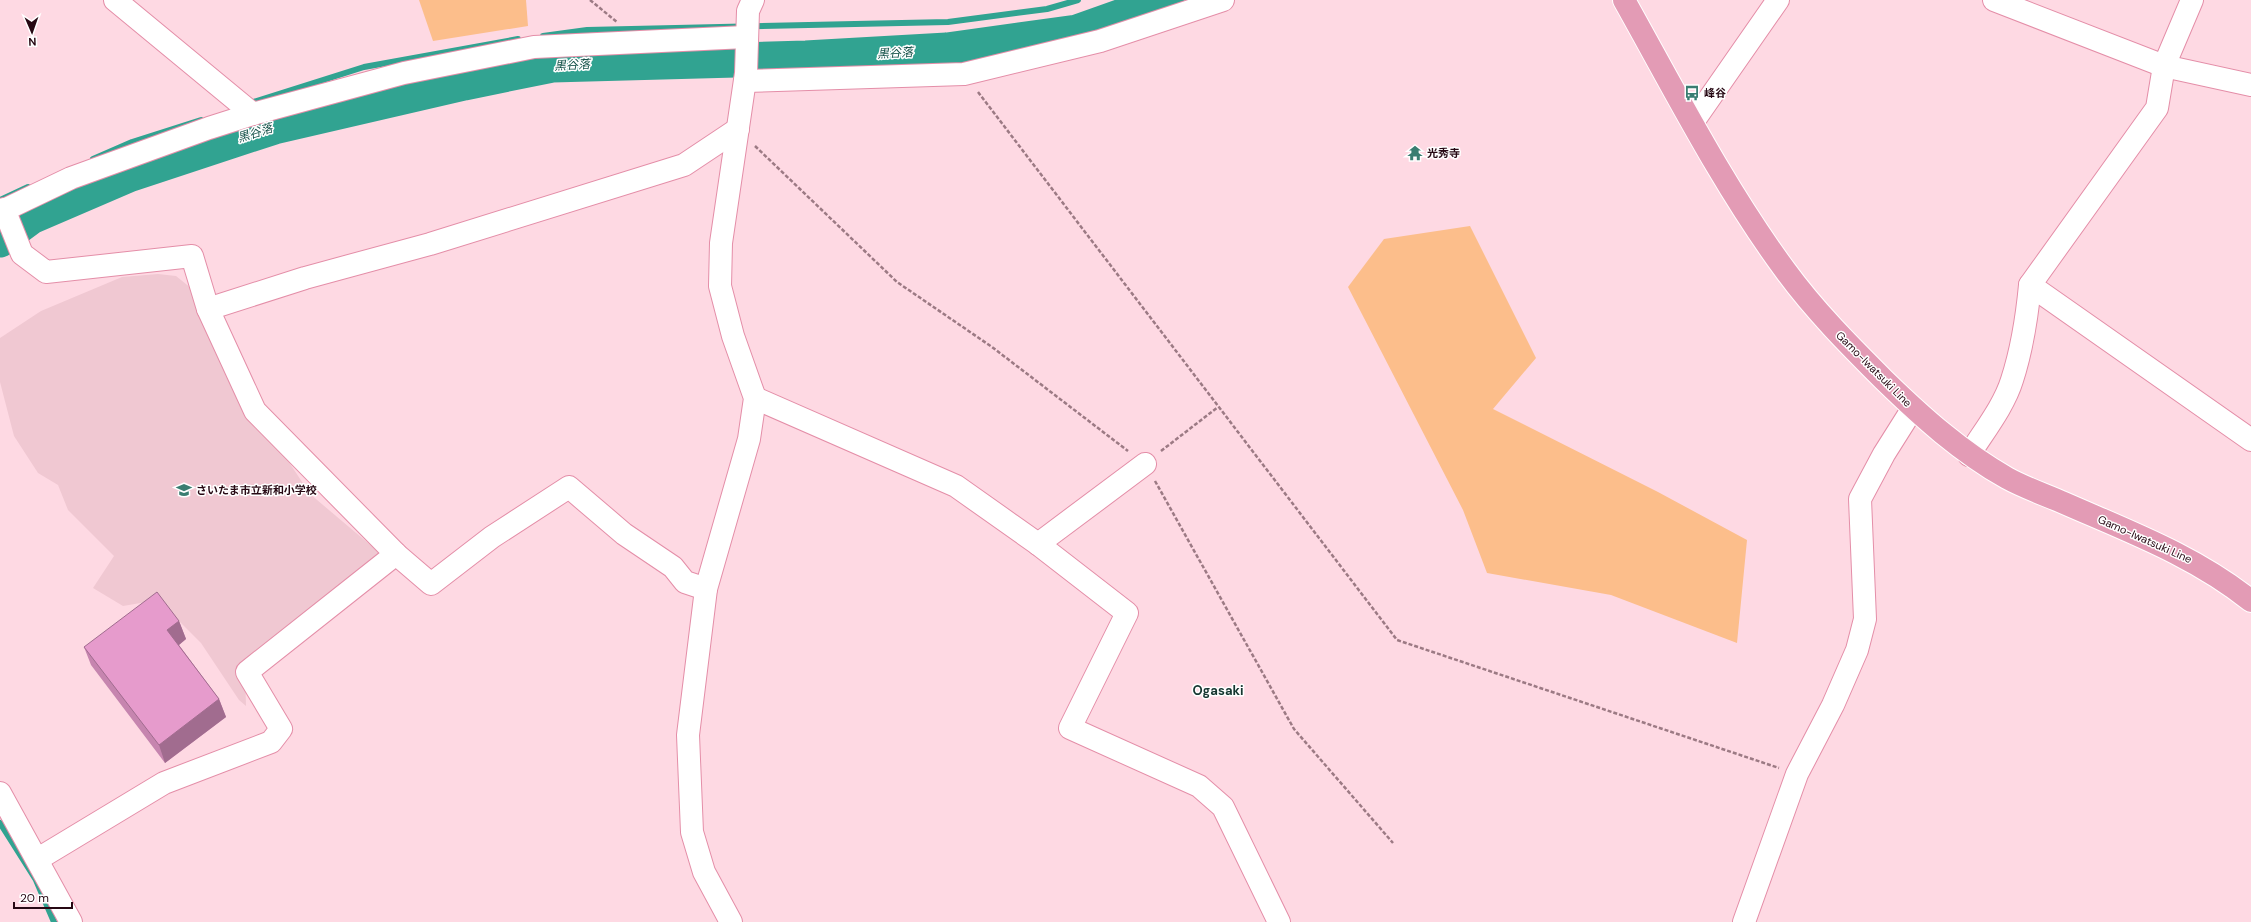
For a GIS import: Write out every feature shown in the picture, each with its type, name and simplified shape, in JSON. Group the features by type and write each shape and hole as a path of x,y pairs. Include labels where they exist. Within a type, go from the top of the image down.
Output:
{"main road":[{"name":"Gamo-Iwatsuki Line","path":"1624,0 1693,122 1758,232 1786,273 1850,346 1913,408 1969,455 2009,480 2167,548 2204,567 2251,601"}],"street":[{"path":"115,0 253,114"},
{"path":"730,922 704,872 692,832 688,735 706,589 749,439 755,398 733,336 720,286 721,242 746,77 748,11 753,0"},
{"path":"746,77 964,74 1100,41 1223,0"},
{"path":"1693,122 1778,0"},
{"path":"1994,0 2164,66 2251,85"},
{"path":"1969,455 1998,409 2012,380 2027,317 2030,285 2157,108 2164,66 2192,0"},
{"path":"706,589 685,582 673,567 624,534 569,487 492,537 431,584 396,554 255,410 208,309 192,256 46,272 22,254 2,210 71,178 253,114 404,73 534,47 746,42"},
{"path":"208,309 305,278 430,244 684,165 738,129"},
{"path":"2030,285 2251,440"},
{"path":"755,398 956,486 1038,544 1127,613 1070,728 1199,786 1223,807 1279,922"},
{"path":"1744,922 1797,774 1833,705 1857,650 1865,620 1860,500 1884,454 1913,408"},
{"path":"1038,544 1145,464"},
{"path":"38,859 164,783 271,742 281,729 247,672 396,554"},
{"path":"0,793 38,859 71,922"}],"path":[{"path":"964,74 1397,640 1797,774"},
{"path":"738,129 897,282 992,347 1145,464 1294,729 1393,842"},
{"path":"1145,464 1218,406"}],"shaded area":[{"path":"419,0 526,0 528,26 433,41"},
{"path":"1470,226 1536,358 1493,409 1658,492 1747,540 1737,643 1611,595 1487,573 1463,510 1348,287 1384,239"},
{"name":"さいたま市立新和小学校","path":"158,274 176,276 191,288 230,373 310,494 381,554 245,668 246,706 239,700 201,643 158,600 123,606 93,588 114,556 68,510 58,485 38,473 14,436 0,382 0,338 41,311 122,277"}],"building":[{"path":"157,592 179,621 167,630 219,699 159,745 84,647"}],"waterway":[{"path":"543,36 587,30 948,22 1047,9 1078,0"},
{"name":"黒谷落","path":"0,240 31,217 131,174 274,127 464,83 552,65 806,58 947,50 1077,32 1167,0"},
{"path":"247,104 364,67 518,39"},
{"path":"93,159 132,142 201,120"},
{"path":"0,200 28,187"},
{"path":"0,823 36,880 54,922"}],"place":[{"name":"峰谷","path":"1692,93"},
{"name":"光秀寺","path":"1415,153"},
{"name":"さいたま市立新和小学校","path":"184,490"}],"district":[{"name":"Ogasaki","path":"1218,690"}]}
